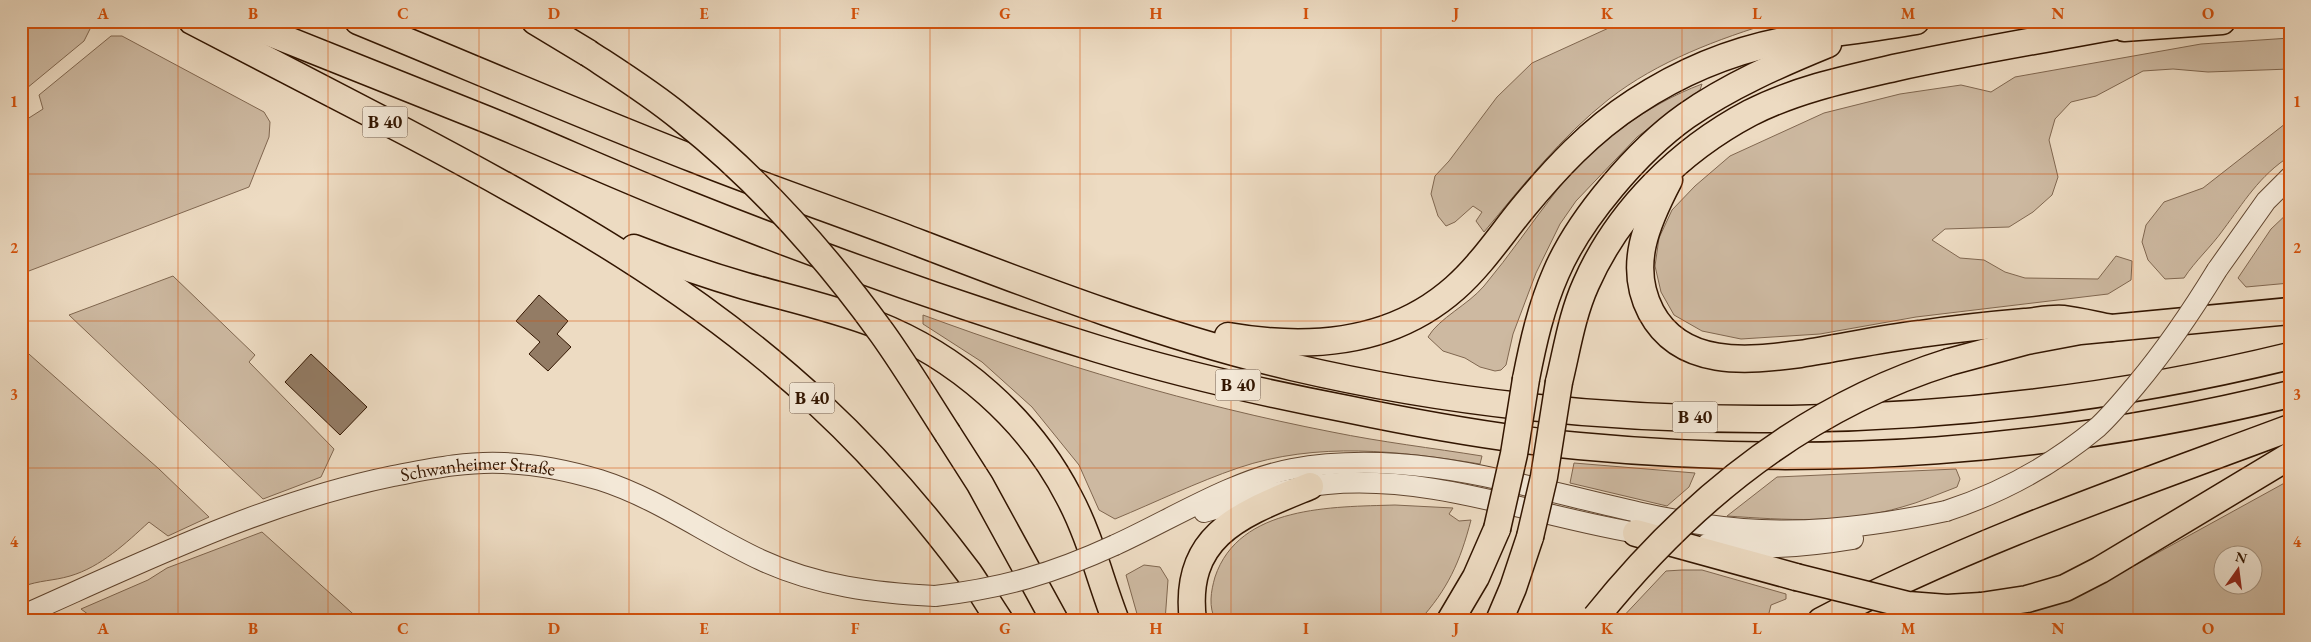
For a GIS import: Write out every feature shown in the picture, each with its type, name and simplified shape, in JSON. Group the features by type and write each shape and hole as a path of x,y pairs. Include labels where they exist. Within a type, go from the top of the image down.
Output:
{"highway":[{"name":"B 40","path":"192,21 498,181 578,225 625,254 704,310 778,368 820,405 874,459 917,507 971,576 1000,621"},
{"name":"B 40","path":"240,21 492,122 685,203 850,266 981,312 1104,350 1278,396 1433,426 1574,446 1660,453 1792,457 1871,455 1941,452 2050,441 2178,419 2290,394"},
{"name":"B 40","path":"358,21 694,159 1108,311 1214,346 1293,367 1414,391 1503,404 1580,411 1704,418 1857,417 2000,406 2081,397 2161,383 2290,356"},
{"path":"535,21 588,53 681,118 735,164 779,208 823,257 877,326 980,484 1055,621"},
{"path":"1108,311 1211,333 1270,341 1326,342 1353,339 1388,329 1424,311 1455,288 1490,251 1521,210 1569,156 1591,135 1634,102 1685,73 1746,50 1813,36 1861,31 1916,21"},
{"path":"1499,621 1530,537 1544,478 1560,382 1574,317 1586,284 1602,252 1627,214 1653,185 1696,148 1728,126 1753,112 1840,80 2142,21"},
{"path":"2099,30 2222,21"},
{"path":"1450,621 1476,577 1497,529 1514,454 1534,340 1556,272 1591,213 1645,152 1684,117 1723,93 1786,61 1861,31"},
{"path":"1677,164 1644,235 1639,272 1642,293 1658,324 1678,342 1692,351 1724,359 1751,360 1815,352 1919,334 2014,323 2061,319 2111,328"},
{"path":"578,225 671,262 877,325 928,350 952,366 999,404 1044,456 1069,496 1116,621"},
{"path":"1594,619 1633,572 1675,527 1743,471 1826,416 1891,384 1949,362 2027,341 2111,328 2290,311"},
{"path":"1821,621 1862,599 2019,530 2290,428"},
{"path":"1636,533 1908,606 1947,608 1981,606 2027,599 2066,588 2100,570 2290,456"},
{"path":"1193,621 1191,590 1193,579 1200,559 1212,540 1232,522 1267,503 1310,486"}],"street":[{"path":"1159,525 1284,490 1310,486 1373,483 1434,488 1636,533 1725,546 1769,548 1823,544 1869,536 1980,500 2043,466 2099,426 2121,403 2181,329 2217,270 2266,201 2290,177"},
{"path":"1159,525 1252,480 1290,470 1363,462 1445,468 1657,516 1737,529 1782,531 1833,529 1875,525 1946,511"},
{"name":"Schwanheimer Straße","path":"21,616 242,519 292,502 353,484 434,468 474,464 504,463 536,466 600,480 675,514 761,560 806,577 859,590 935,596 972,592 1028,580 1084,559 1159,525"}],"shaded area":[{"path":"21,21 94,21 84,41 21,93"},
{"path":"1624,21 1777,21 1689,52 1628,85 1591,114 1559,145 1484,232 1476,221 1482,212 1473,206 1455,222 1446,226 1438,216 1431,194 1435,176 1449,161 1497,97 1532,63"},
{"path":"111,36 122,36 264,112 270,122 269,137 249,187 21,274 21,123 43,109 39,95"},
{"path":"2290,38 2290,69 2208,72 2173,69 2143,71 2096,96 2071,102 2055,119 2049,140 2058,177 2052,195 2033,212 2009,227 1945,229 1932,240 1960,258 1984,260 2005,272 2025,278 2098,279 2116,256 2132,261 2131,280 2108,294 1916,317 1820,334 1741,339 1702,331 1674,315 1661,292 1655,266 1659,238 1672,210 1695,186 1730,156 1824,113 1900,94 1961,85 1991,92 2015,77 2201,44"},
{"path":"1702,84 1700,90 1637,137 1576,201 1560,224 1536,273 1513,334 1506,365 1501,370 1495,371 1480,367 1465,358 1443,351 1428,337 1439,324 1484,286 1557,190 1588,157 1642,115 1661,103"},
{"path":"2290,120 2290,156 2269,172 2261,181 2184,278 2165,279 2148,260 2142,242 2146,225 2164,202 2203,188"},
{"path":"2290,211 2290,283 2246,287 2238,278 2271,229"},
{"path":"173,276 255,355 249,362 334,449 321,477 263,499 69,315"},
{"path":"923,315 1023,350 1177,396 1332,432 1482,456 1480,464 1389,452 1328,451 1298,454 1238,468 1115,519 1099,510 1079,465 1032,407 982,362 923,324"},
{"path":"21,347 159,469 209,517 168,536 149,522 112,554 92,567 70,576 21,587"},
{"path":"1574,463 1695,473 1689,487 1667,506 1570,483"},
{"path":"1956,469 1960,479 1957,487 1916,503 1880,512 1859,516 1815,519 1727,516 1777,477"},
{"path":"2290,480 2290,621 2008,621 2015,612 2081,595"},
{"path":"1395,505 1453,508 1449,514 1459,521 1471,520 1452,574 1438,598 1419,621 1216,621 1211,605 1211,593 1215,577 1227,553 1245,536 1266,523 1291,515 1344,507"},
{"path":"262,532 361,621 97,621 81,609 148,580 167,568"},
{"path":"1144,565 1160,567 1168,580 1165,621 1139,621 1126,575"},
{"path":"1702,570 1786,594 1786,599 1771,605 1770,621 1619,621 1666,571"}],"building":[{"path":"539,295 568,321 557,334 571,347 548,371 529,354 540,342 516,321"},
{"path":"311,354 367,407 340,435 285,382"}]}
